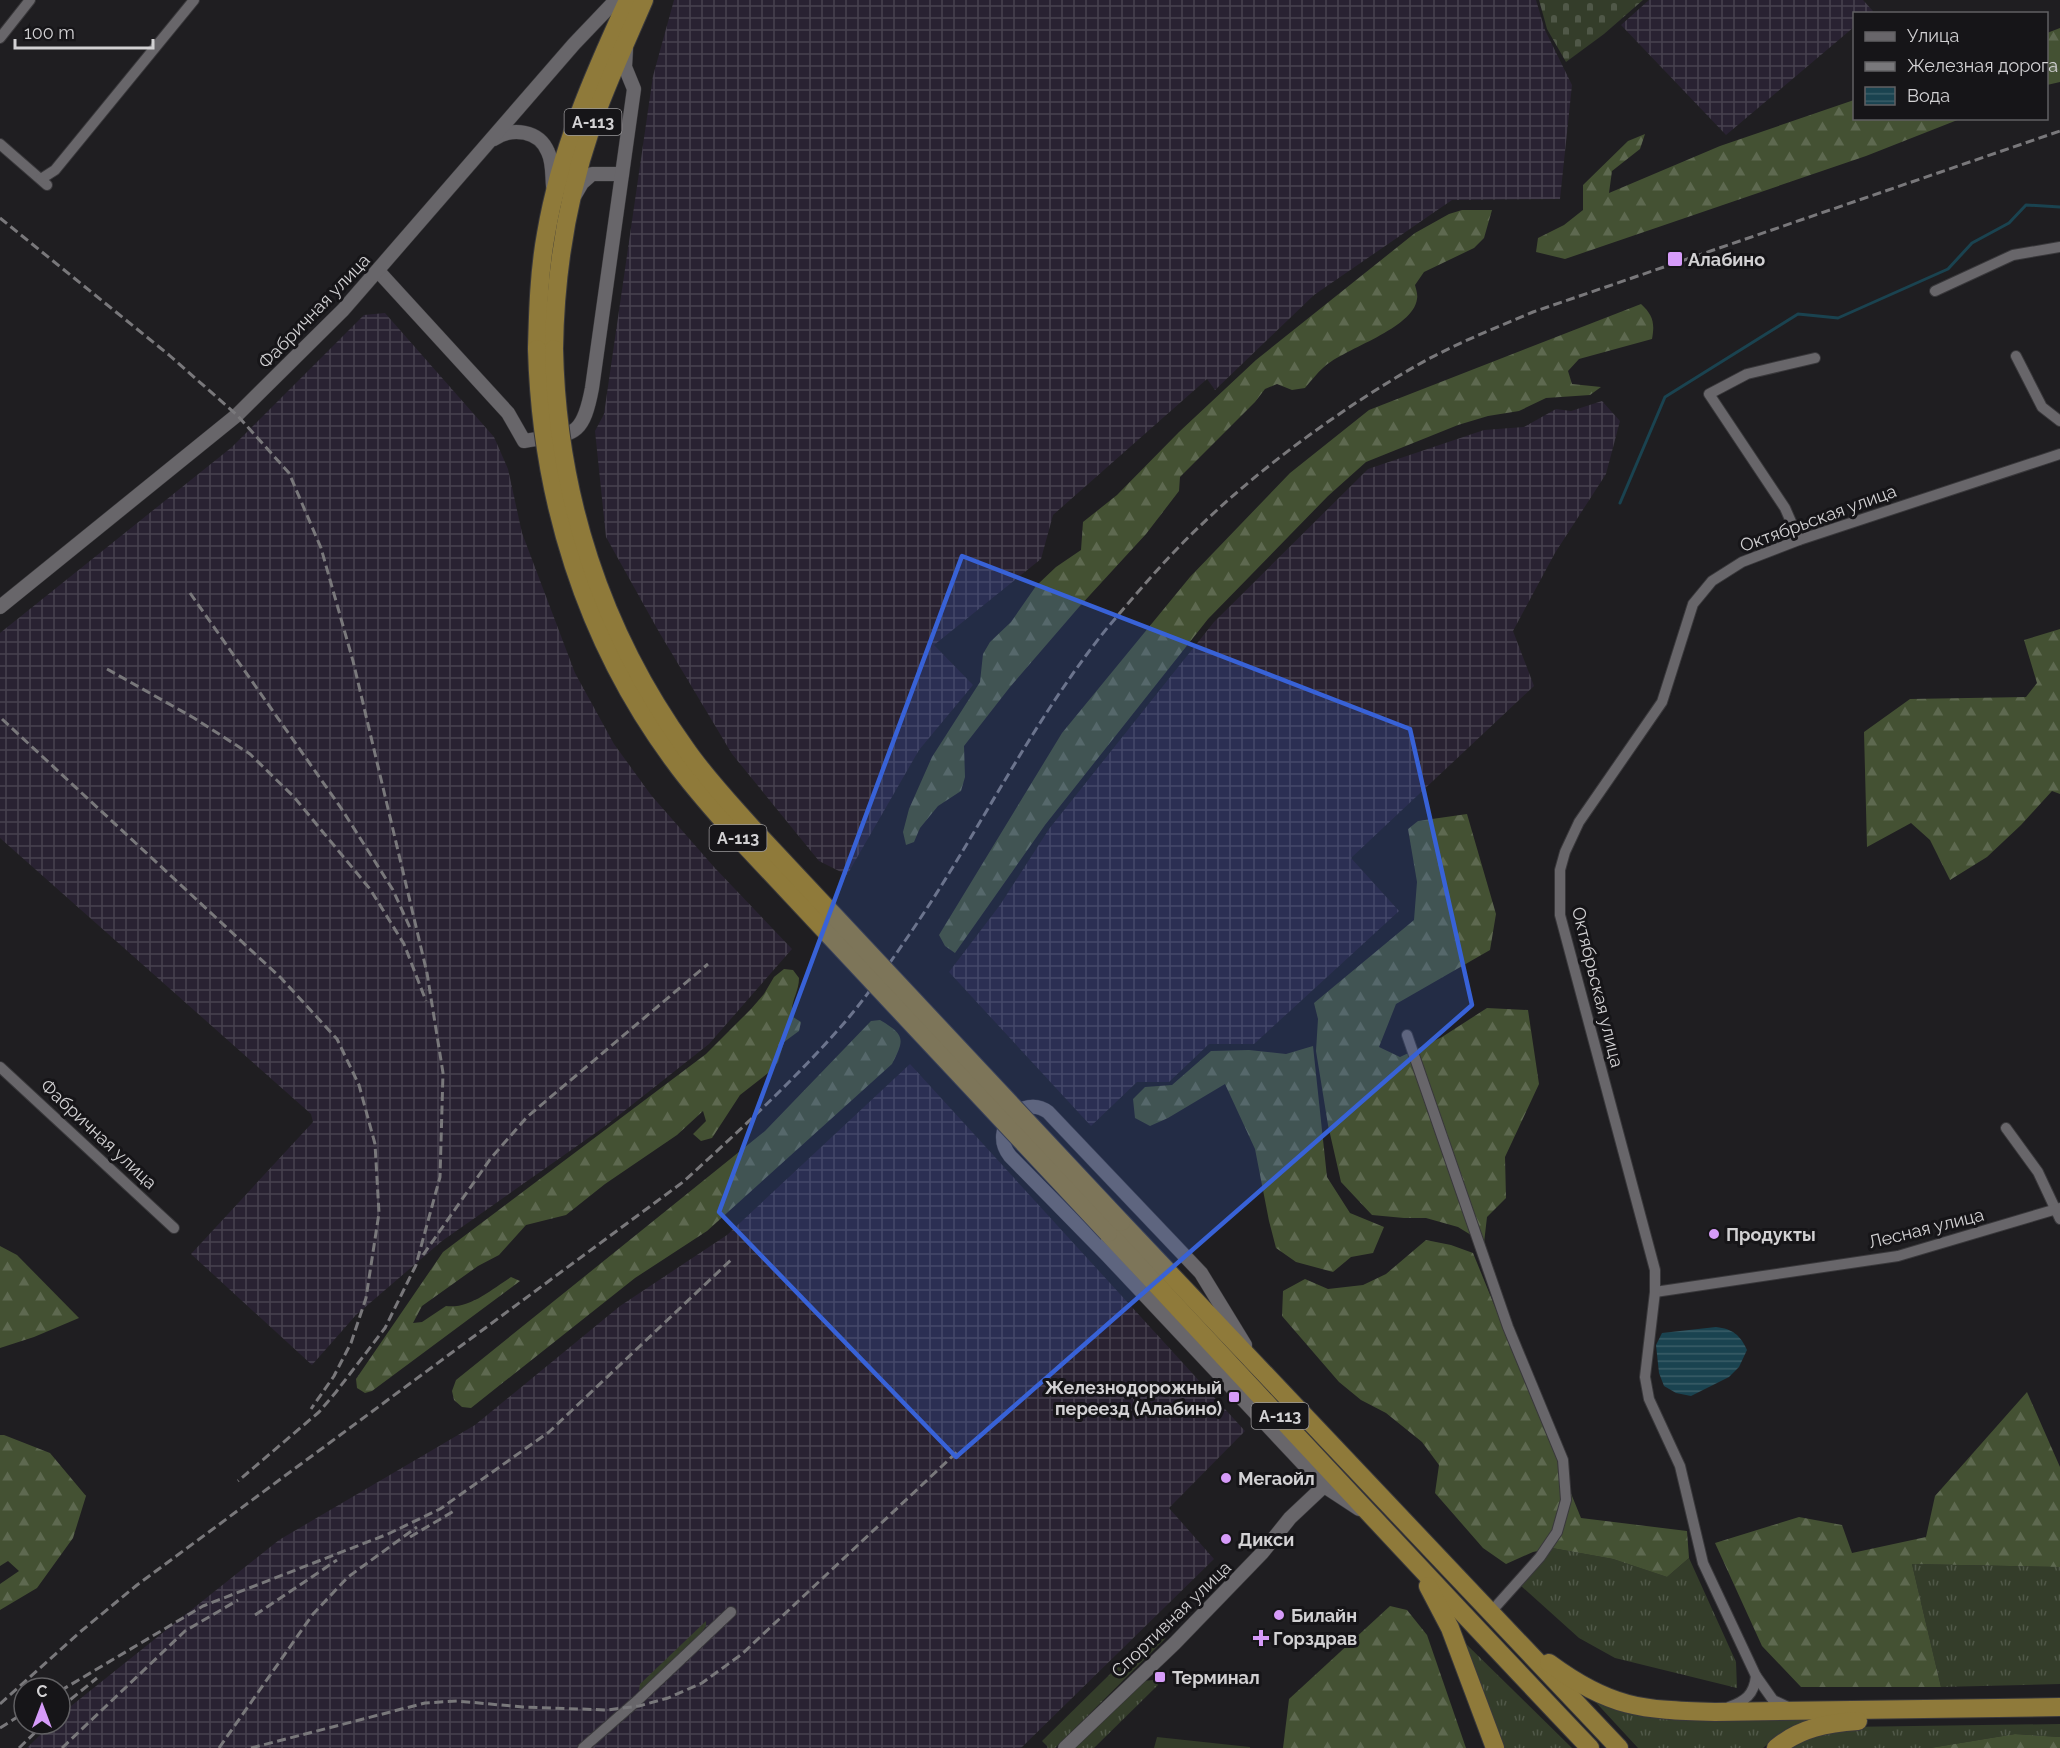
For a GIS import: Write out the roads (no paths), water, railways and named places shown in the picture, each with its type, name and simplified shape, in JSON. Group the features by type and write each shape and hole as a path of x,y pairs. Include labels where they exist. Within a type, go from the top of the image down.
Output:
{"highway":[{"name":"А-113","path":"546,349 540,286 545,235 553,199 584,99 628,0"},
{"name":"А-113","path":"644,0 591,126 567,212 539,399 546,457 570,560 595,626 611,658 651,728 693,786 741,841 1114,1227 1286,1398 1618,1748"},
{"name":"А-113","path":"1114,1227 1183,1313 1590,1748"},
{"path":"1418,1566 1450,1628 1495,1748"},
{"path":"1496,1620 1564,1675 1608,1698 1631,1706 1659,1710 1715,1712 2060,1707"},
{"path":"1776,1748 1800,1732 1838,1722 2060,1717"}],"street":[{"path":"0,38 30,0"},
{"path":"0,144 44,182 194,0"},
{"name":"Фабричная улица","path":"0,607 237,415 379,272 485,146 616,0"},
{"path":"379,272 508,413 524,441 571,433 582,424 587,412 634,89 627,75 625,59 629,35"},
{"path":"485,146 508,132 528,133 536,138 548,151 552,169 553,199"},
{"path":"567,212 587,178 598,173 622,174"},
{"path":"1935,291 2013,255 2060,247"},
{"path":"2016,356 2042,407 2060,421"},
{"path":"1799,540 1785,508 1709,394 1747,374 1815,358"},
{"name":"Октябрьская улица","path":"1805,1711 1773,1700 1756,1676 1703,1563 1680,1466 1649,1399 1645,1377 1655,1292 1655,1270 1560,915 1560,870 1565,852 1579,822 1662,702 1693,604 1712,581 1742,562 1799,540 2060,453"},
{"path":"1407,1035 1508,1327 1563,1460 1566,1500 1557,1532 1496,1620"},
{"name":"Фабричная улица","path":"0,1067 174,1228"},
{"path":"1286,1398 1250,1351 1213,1290 1185,1254 1048,1112 1029,1107 1016,1113 1002,1131 1002,1144 1005,1150 1115,1262 1324,1486 1376,1520"},
{"path":"2006,1128 2038,1173 2059,1212"},
{"name":"Лесная улица","path":"1655,1292 1898,1256 2059,1212"},
{"path":"1183,1313 1217,1372"},
{"name":"Спортивная улица","path":"1065,1748 1175,1643 1262,1554 1290,1518 1324,1486"},
{"path":"583,1748 639,1699 731,1612"},
{"path":"1715,1712 1746,1700 1753,1691 1756,1676"}],"water":[{"path":"1716,1327 1731,1331 1739,1337 1747,1350 1739,1367 1729,1377 1691,1396 1676,1393 1664,1386 1659,1373 1656,1345 1662,1333"}],"waterway":[{"path":"1620,503 1665,397 1798,314 1838,318 1948,269 1972,243 2009,223 2026,205 2060,207"}],"railway":[{"path":"0,1704 80,1632 137,1585 683,1182 763,1108 838,1030 875,984 934,897 1054,701 1108,627 1152,575 1188,538 1249,482 1302,440 1358,401 1428,359 1533,312 2060,131"},
{"path":"0,218 169,355 237,415 289,473 321,548 353,661 427,973 443,1073 440,1177 416,1265 385,1328 336,1392 319,1412 238,1481"},
{"path":"190,593 341,808 393,890 411,930"},
{"path":"107,669 194,718 250,754 294,797 370,889 404,944 426,1001"},
{"path":"2,719 281,978 337,1039 359,1085 375,1144 379,1213 366,1298 351,1343 334,1376 311,1409"},
{"path":"423,1255 491,1158 527,1117 708,964"},
{"path":"72,1684 203,1606 388,1534 440,1509 549,1432 733,1258"},
{"path":"251,1748 425,1703 457,1701 523,1707 607,1710 639,1706 668,1698 702,1683 742,1654 958,1451"},
{"path":"410,1537 454,1511"},
{"path":"219,1748 313,1614 348,1577 417,1527"},
{"path":"255,1615 337,1560"},
{"path":"62,1748 185,1631 238,1600"},
{"path":"72,1698 97,1678"},
{"path":"0,1728 12,1720"},
{"path":"19,1748 32,1736"}],"place":[{"name":"Алабино","path":"1675,259"},
{"name":"Продукты","path":"1714,1234"},
{"name":"Железнодорожный переезд (Алабино)","path":"1234,1397"},
{"name":"Мегаойл","path":"1226,1478"},
{"name":"Дикси","path":"1226,1539"},
{"name":"Билайн","path":"1279,1615"},
{"name":"Горздрав","path":"1261,1638"},
{"name":"Терминал","path":"1160,1677"}]}
